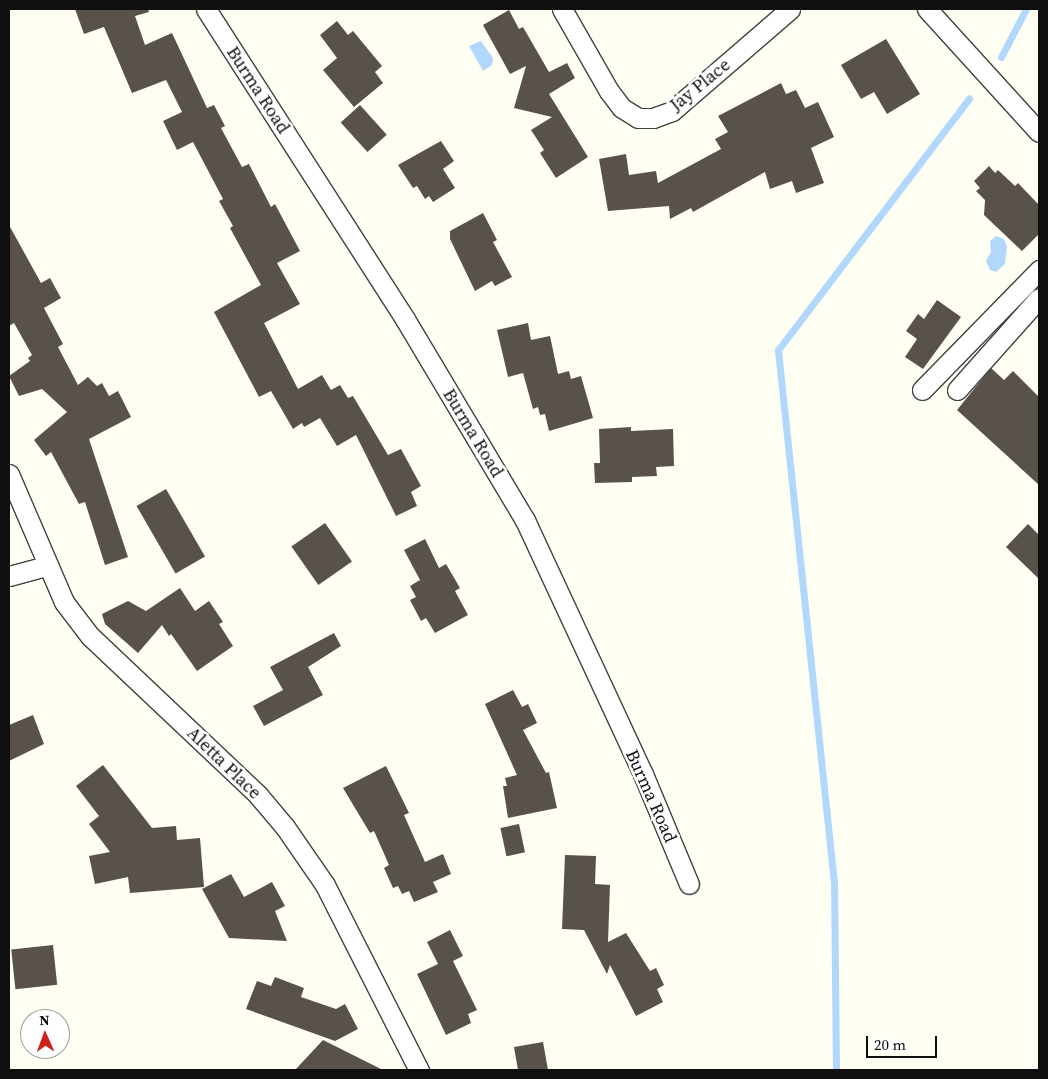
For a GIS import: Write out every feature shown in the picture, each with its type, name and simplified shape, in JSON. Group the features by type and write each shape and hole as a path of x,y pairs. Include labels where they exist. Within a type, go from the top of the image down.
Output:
{"street":[{"name":"Burma Road","path":"206,9 405,319 525,520 643,774 689,884"},
{"name":"Jay Place","path":"562,9 609,91 622,108 638,118 653,118 672,111 790,9"},
{"path":"927,9 1039,132"},
{"path":"922,390 1039,270"},
{"path":"957,390 1039,298"},
{"name":"Aletta Place","path":"9,474 64,602 90,636 258,795 285,827 325,885 419,1070"},
{"path":"9,576 47,566"}],"water":[{"path":"481,41 493,58 492,65 483,71 469,46"},
{"path":"996,236 1004,239 1007,246 1005,264 996,272 990,270 986,261 991,252 990,241"}],"building":[{"path":"75,9 148,9 149,12 135,16 145,45 172,33 207,108 214,105 225,126 221,128 242,167 249,164 271,207 275,204 300,251 277,263 300,304 264,323 298,389 322,375 331,390 340,385 348,398 353,396 388,455 401,449 421,486 411,492 417,506 396,516 356,435 337,446 320,418 304,427 302,423 293,429 271,391 259,397 214,312 261,285 230,228 233,226 219,201 223,199 193,142 177,150 163,121 182,112 166,80 132,93 104,27 84,34"},
{"path":"509,10 519,29 523,27 549,72 567,63 575,78 549,94 588,157 556,178 540,153 544,150 531,130 552,117 514,108 526,66 510,74 483,25"},
{"path":"337,21 348,35 353,31 382,66 375,72 383,83 354,107 323,70 337,58 320,35"},
{"path":"886,39 920,94 887,114 874,92 861,99 841,65"},
{"path":"781,83 786,94 796,90 805,108 818,102 834,137 811,148 824,183 796,193 792,181 770,189 765,172 693,212 691,208 670,219 669,206 608,211 599,159 626,154 629,175 656,171 658,183 721,149 715,139 728,132 718,116"},
{"path":"360,105 387,135 367,152 341,122"},
{"path":"441,141 454,161 443,169 455,188 433,202 429,196 425,199 417,186 413,188 398,165"},
{"path":"989,166 995,173 998,170 1015,186 1018,183 1039,205 1039,234 1022,251 984,215 985,200 976,191 980,188 974,181"},
{"path":"483,213 497,240 493,242 512,277 495,286 492,281 475,291 450,239 450,231"},
{"path":"9,225 41,283 50,278 61,298 44,308 63,344 58,347 78,385 88,377 97,386 102,383 109,396 118,391 131,417 89,439 128,557 105,565 85,502 79,504 51,452 46,456 34,440 67,412 42,389 19,396 9,376 30,361 28,358 32,355 14,323 9,326"},
{"path":"937,300 961,317 923,369 905,357 917,339 906,331 918,314 924,319"},
{"path":"528,323 531,340 550,336 558,374 569,371 571,379 581,376 593,418 549,431 545,414 540,415 538,407 533,409 523,373 508,377 497,330"},
{"path":"991,368 1004,380 1013,371 1039,397 1039,485 957,410"},
{"path":"631,427 631,431 673,429 674,466 656,467 657,476 632,477 632,482 595,483 594,463 600,463 599,429"},
{"path":"166,489 205,557 176,574 137,506"},
{"path":"325,523 352,562 318,585 291,547"},
{"path":"1028,524 1039,535 1039,579 1006,547"},
{"path":"425,539 439,568 446,564 460,588 455,591 468,615 435,633 426,618 421,621 410,600 416,597 410,586 420,580 404,550"},
{"path":"180,588 195,611 209,601 223,622 219,624 233,646 197,671 171,634 169,636 162,625 138,653 105,624 102,614 128,601 146,611"},
{"path":"334,633 341,646 308,667 323,695 264,726 253,706 283,690 270,667"},
{"path":"513,690 522,707 528,704 537,723 523,730 546,773 549,772 557,808 508,818 503,786 507,786 505,778 517,775 485,704"},
{"path":"33,715 44,744 9,761 9,725"},
{"path":"103,765 152,828 176,826 177,840 200,838 204,887 130,893 128,877 95,884 89,856 110,852 89,824 99,816 76,786"},
{"path":"386,766 409,813 404,815 425,862 443,854 451,874 433,882 438,892 414,902 409,891 402,894 398,886 393,888 384,868 389,865 374,831 370,833 343,788"},
{"path":"519,824 525,852 506,856 500,828"},
{"path":"565,855 596,856 595,884 610,885 608,942 626,933 650,971 656,968 664,985 657,989 663,1002 636,1016 610,965 607,974 584,930 562,929"},
{"path":"231,874 244,897 272,882 285,906 275,911 287,941 229,938 202,889"},
{"path":"450,930 463,956 453,961 477,1010 468,1014 471,1023 446,1035 417,974 438,964 427,942"},
{"path":"53,945 57,985 15,989 11,949"},
{"path":"275,977 304,988 301,997 336,1009 345,1004 358,1029 335,1041 246,1009 257,981 271,986"},
{"path":"323,1040 383,1070 295,1070"},
{"path":"543,1042 548,1070 518,1070 514,1047"}],"waterway":[{"path":"1001,57 1026,9"},
{"path":"836,1070 834,883 778,350 969,98"}]}
